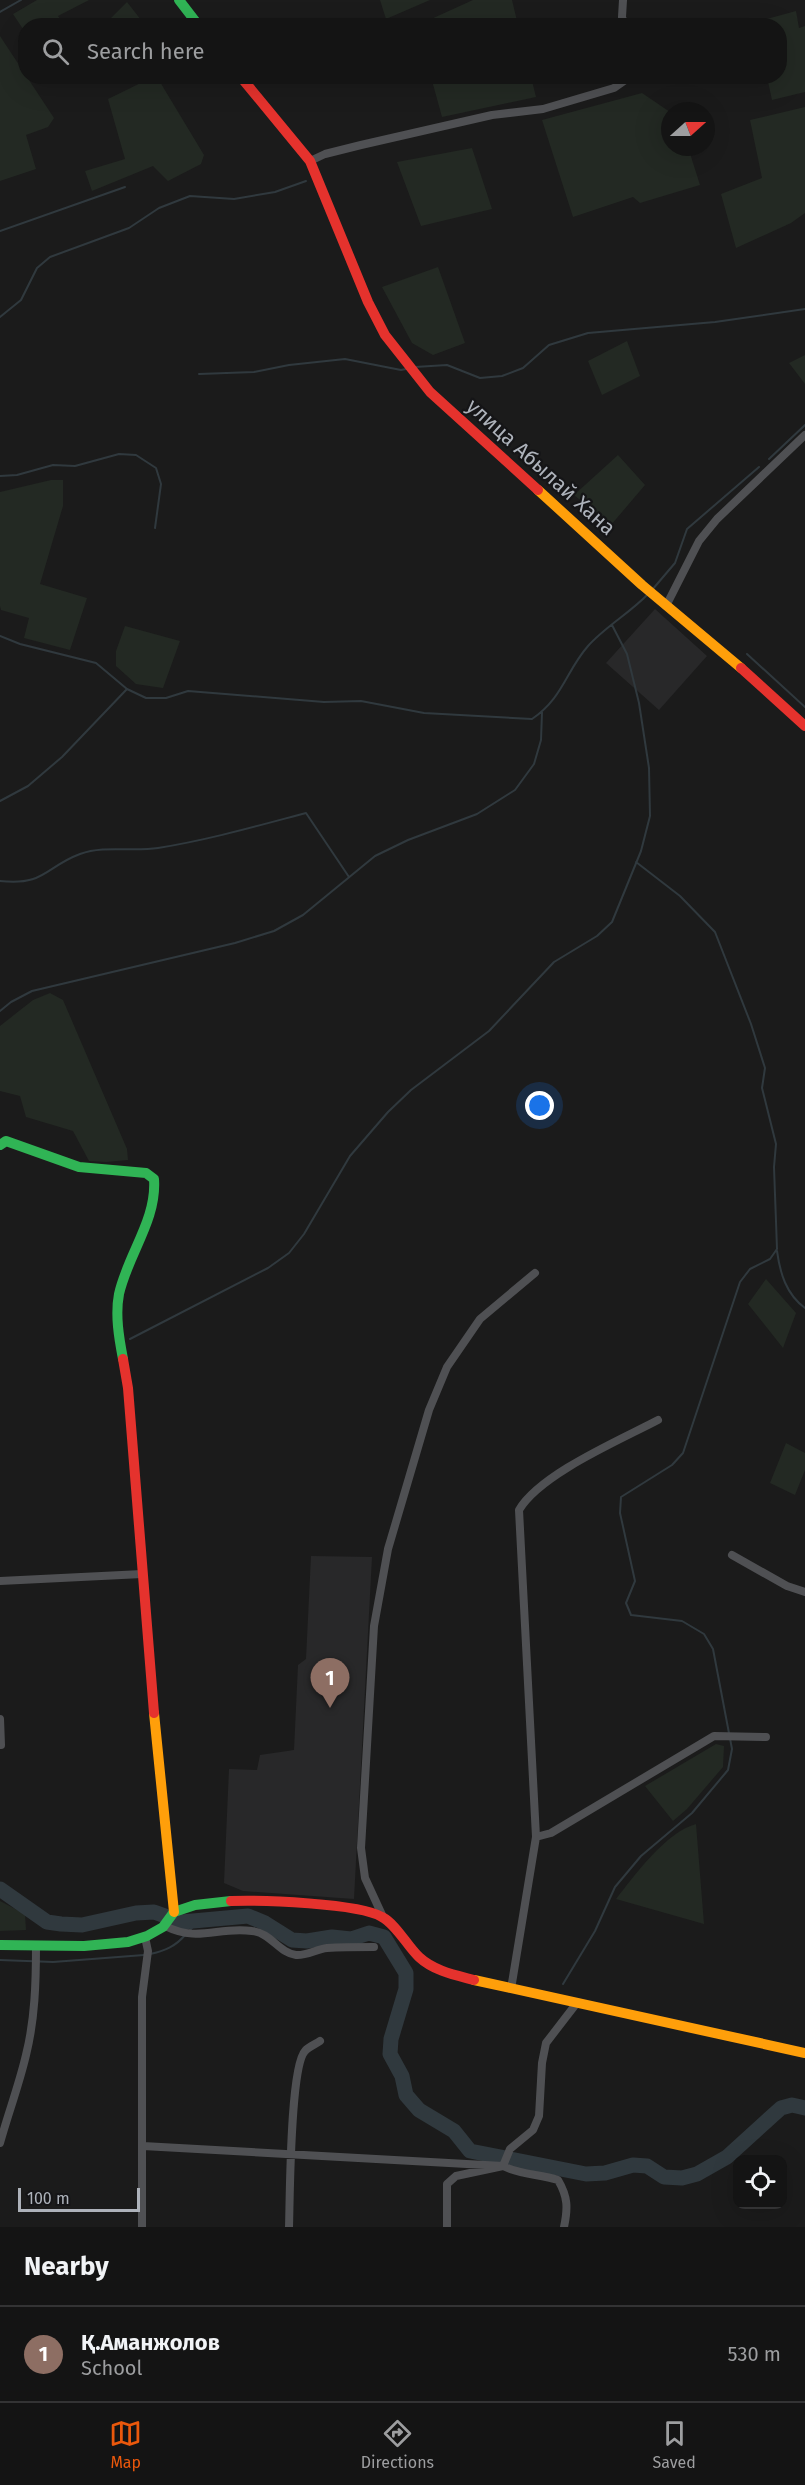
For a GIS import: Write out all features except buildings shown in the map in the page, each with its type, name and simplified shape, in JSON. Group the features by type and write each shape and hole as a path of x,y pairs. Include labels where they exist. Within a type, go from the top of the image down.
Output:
{"main road":[{"path":"179,0 193,18"},
{"name":"улица Абылай Хана","path":"247,84 310,162 368,302 385,334 430,392 650,592 727,656 805,726"},
{"path":"0,1144 6,1140 79,1167 146,1173 154,1179 155,1194 150,1216 119,1295 118,1332 128,1388 142,1574 174,1912 165,1926 145,1937 81,1948 0,1945"},
{"path":"174,1912 210,1902 240,1901 364,1911 382,1917 420,1958 438,1970 576,2004 805,2053"}],"street":[{"path":"623,0 624,18"},
{"path":"310,162 325,154 361,144 492,116 543,109 614,88 620,84"},
{"path":"666,606 699,542 717,519 805,435"},
{"path":"382,1917 365,1878 361,1848 374,1626 388,1549 429,1410 447,1367 480,1319 535,1273"},
{"path":"511,1989 536,1837 519,1510 526,1497 571,1466 658,1420"},
{"path":"732,1555 787,1586 805,1592"},
{"path":"0,1581 142,1574"},
{"path":"0,1719 1,1745"},
{"path":"536,1837 551,1833 714,1736 766,1737"},
{"path":"165,1926 181,1934 195,1935 254,1931 268,1935 286,1952 297,1956 325,1948 374,1947"},
{"path":"142,2227 142,1996 148,1951 145,1937"},
{"path":"0,2144 26,2055 36,1987 36,1945"},
{"path":"503,2166 510,2149 533,2130 539,2116 542,2063 546,2043 576,2004"},
{"path":"289,2227 293,2107 299,2065 304,2051 321,2041"},
{"path":"143,2146 503,2166 516,2173 546,2176 558,2180 567,2195 568,2210 564,2227"},
{"path":"447,2227 447,2184 456,2176 503,2166"}],"shaded area":[{"path":"37,0 89,0 58,16 59,18 18,18 18,22 13,14"},
{"path":"380,0 430,0 388,18 386,18"},
{"path":"473,0 512,0 516,18 433,18"},
{"path":"127,2 140,18 111,18"},
{"path":"796,11 799,28 805,26 805,92 772,100 769,84 787,84 787,18 771,18"},
{"path":"0,36 18,63 18,84 32,84 54,118 48,127 26,135 36,169 0,181"},
{"path":"139,84 161,84 204,155 201,164 168,181 153,166 92,191 85,171 125,159 108,99"},
{"path":"433,84 533,84 536,97 442,117"},
{"path":"642,93 661,106 661,156 691,156 700,185 640,203 633,197 573,217 542,120"},
{"path":"805,107 805,213 791,223 736,248 721,194 762,178 750,120"},
{"path":"472,148 492,209 421,226 397,162"},
{"path":"438,267 465,343 433,355 412,343 382,287"},
{"path":"627,341 640,376 602,395 588,361"},
{"path":"805,355 805,384 789,363"},
{"path":"618,455 645,485 611,525 574,495"},
{"path":"51,480 63,480 63,506 40,584 87,598 70,650 24,638 29,618 1,610 0,606 0,492"},
{"path":"655,609 707,656 659,710 606,663"},
{"path":"125,626 180,641 163,688 136,684 116,666 116,651"},
{"path":"50,993 63,1000 127,1149 128,1160 89,1161 73,1131 26,1117 20,1096 0,1091 0,1026 33,1000"},
{"path":"766,1279 796,1313 783,1348 748,1304"},
{"path":"786,1443 805,1453 805,1470 795,1495 770,1483"},
{"path":"311,1556 372,1557 354,1899 243,1891 224,1883 229,1769 257,1770 260,1755 294,1750 298,1665 306,1659"},
{"path":"716,1744 724,1746 723,1767 687,1809 673,1821 645,1786"},
{"path":"696,1824 704,1924 616,1899 663,1845"},
{"path":"0,1901 25,1914 26,1930 0,1931"}],"waterway":[{"path":"0,12 21,0"},
{"path":"0,317 21,300 37,268 50,257 129,228 159,208 190,196 234,199 275,192 306,181"},
{"path":"0,231 125,187"},
{"path":"415,367 447,365 480,378 502,376 523,368 549,345 588,333 715,322 805,309"},
{"path":"199,374 254,372 289,365 345,359 406,369"},
{"path":"769,459 805,425"},
{"path":"0,476 17,475 53,465 75,466 119,454 136,455 156,468 161,484 155,528"},
{"path":"652,590 675,563 687,529 759,467"},
{"path":"0,636 20,644 96,663 127,689 146,698 166,698 188,691 324,702 361,701 424,713 532,719 558,693 588,646 648,594"},
{"path":"130,1339 268,1268 289,1253 304,1234 350,1156 388,1112 411,1090 489,1031 554,962 597,936 612,922 641,851 650,816 649,768 639,703 627,654 612,625"},
{"path":"747,654 805,707"},
{"path":"0,801 28,786 62,757 127,689"},
{"path":"0,1011 11,1002 32,991 235,943 274,931 303,915 375,856 408,840 477,814 515,790 534,764 541,740 542,712"},
{"path":"0,881 15,882 36,878 68,859 89,851 148,849 177,845 306,813 349,877"},
{"path":"563,1984 595,1931 615,1887 641,1856 692,1813 728,1770 732,1749 713,1649 704,1634 682,1621 631,1615 626,1603 635,1581 620,1513 621,1497 672,1465 683,1453 740,1282 750,1269 770,1259 777,1249 774,1167 776,1144 762,1088 765,1068 751,1024 715,932 680,896 636,862"},
{"path":"777,1251 785,1282 793,1296 805,1308"},
{"path":"0,1889 47,1922 61,1924 82,1925 136,1913 154,1912 182,1922 248,1916 265,1923 292,1940 307,1941 332,1937 351,1939 369,1933 384,1937 406,1973 406,1989 391,2039 390,2054 402,2076 406,2095 419,2110 454,2131 470,2151 586,2174 605,2173 633,2165 647,2166 664,2177 682,2178 697,2174 727,2157 781,2108 792,2105 805,2108"},
{"path":"190,1930 198,1921"},
{"path":"150,1954 170,1947 186,1934"},
{"path":"0,1960 53,1962 144,1955"}],"traffic: fast":[{"path":"179,0 193,18"},
{"path":"0,1145 6,1141 79,1167 146,1173 154,1179 154,1194 147,1223 119,1294 117,1318 123,1359"},
{"path":"0,1945 84,1946 128,1942 147,1936 163,1927 174,1912 195,1905 231,1901"}],"traffic: slow":[{"path":"538,490 642,585 741,668"},
{"path":"154,1713 174,1912"},
{"path":"474,1980 805,2053"}],"traffic: jam":[{"path":"247,84 310,161 368,302 385,335 430,392 538,490"},
{"path":"741,668 805,726"},
{"path":"123,1359 128,1388 154,1713"},
{"path":"231,1901 309,1903 370,1912 382,1917 392,1925 415,1952 431,1966 474,1980"}],"place":[{"name":"Қ.Аманжолов","path":"330,1708"}]}
